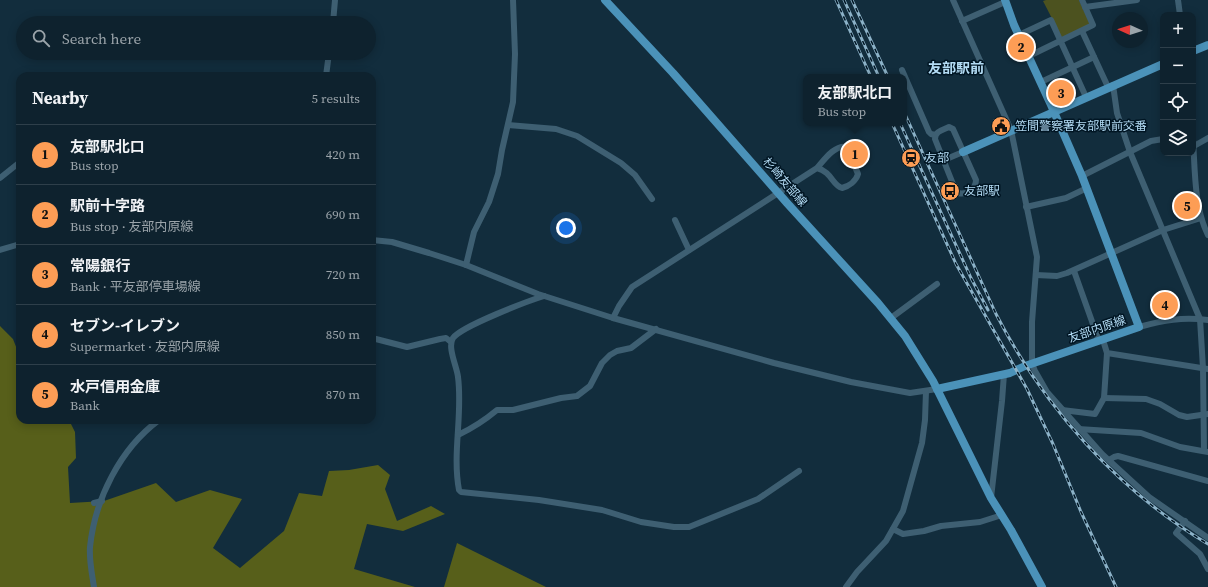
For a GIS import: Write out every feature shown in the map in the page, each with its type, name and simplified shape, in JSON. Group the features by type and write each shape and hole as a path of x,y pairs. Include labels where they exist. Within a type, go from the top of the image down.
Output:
{"main road":[{"name":"杉崎友部線","path":"605,0 891,318 905,336 937,389"},
{"name":"友部内原線","path":"937,389 1004,374 1139,328 1087,188 1005,1"},
{"path":"1196,50 1208,45"},
{"path":"963,152 1160,65"},
{"path":"937,389 991,498 1042,587"}],"street":[{"path":"334,16 335,0"},
{"path":"466,265 474,232 489,202 498,174 513,102 515,54 513,0"},
{"path":"953,0 1011,130 1037,257 1032,322 1032,364 1035,371 1047,392 1078,429 1109,460 1148,497 1208,538"},
{"path":"1029,56 1093,25 1082,0"},
{"path":"1085,7 1137,0"},
{"path":"1178,0 1180,12"},
{"path":"962,21 1005,1"},
{"path":"1019,35 1051,20 1086,97"},
{"path":"1078,429 1141,433 1180,447 1206,452 1206,369 1200,319 1130,152 1116,112 1111,86 1094,57 1082,31"},
{"path":"1041,82 1094,57"},
{"path":"327,72 328,60"},
{"path":"902,70 904,74"},
{"path":"907,81 929,132 935,135"},
{"path":"508,125 556,129 577,136 621,163 635,175 652,199"},
{"path":"949,127 952,127 976,183 974,189 963,194 958,193 955,190 944,164 935,135 949,127"},
{"path":"1196,145 1208,138"},
{"path":"1082,176 1150,141 1160,139"},
{"path":"613,318 632,287 817,168 824,160 838,148 842,146 847,147 858,174 857,177 842,188 838,186 826,171 824,160"},
{"path":"944,160 963,152"},
{"path":"1195,156 1197,192 1201,218 1208,235"},
{"path":"0,178 16,165"},
{"path":"817,168 826,171"},
{"path":"1026,207 1066,198 1087,188"},
{"path":"1036,275 1057,276 1074,271 1163,230 1201,218"},
{"path":"676,220 689,250"},
{"path":"376,240 392,242 466,265 544,296 613,318 774,363 851,382 910,393 937,389"},
{"path":"0,250 16,245"},
{"path":"1062,410 1095,414 1104,398 1107,353 1074,271"},
{"path":"891,318 937,284"},
{"path":"544,296 464,329 454,337 451,342 458,376 458,434 456,468 459,490 461,492 539,500 602,510 641,522 674,527 689,527 758,499 799,471"},
{"path":"1139,328 1162,321 1181,318 1208,320"},
{"path":"458,434 488,418 497,410 513,410 562,398 578,396 590,386 602,363 610,355 617,351 631,348 656,329"},
{"path":"376,339 407,347 446,338 451,342"},
{"path":"1107,353 1206,369"},
{"path":"991,498 1004,374"},
{"path":"846,587 857,572 886,541 903,511 922,443 925,420 926,391"},
{"path":"1104,398 1146,399 1160,404 1179,415 1187,417 1206,414"},
{"path":"94,587 90,548 94,526 102,501 114,472 145,430 153,424"},
{"path":"1109,460 1118,456 1208,481"},
{"path":"94,503 102,501"},
{"path":"893,529 903,534 924,531 941,526 980,522 1002,515"},
{"path":"1185,521 1176,533 1200,554 1208,569"}],"green space":[{"path":"1079,0 1090,24 1062,38 1043,1"},
{"path":"0,326 13,339 16,347 16,424 71,424 75,432 76,458 68,467 70,503 104,501 156,483 176,502 210,490 242,499 213,548 240,568 284,531 299,493 322,496 329,471 349,470 378,465 390,475 385,489 397,521 431,506 445,514 403,531 367,524 354,569 415,587 0,587"},
{"path":"457,543 546,587 444,587"}],"railway":[{"path":"836,0 870,74"},
{"path":"844,0 878,74"},
{"path":"852,0 887,74"},
{"path":"907,119 996,314 1015,348 1037,382 1086,444 1114,472 1143,498 1208,544"},
{"path":"893,126 956,264 1027,389 1116,587"},
{"path":"901,126 971,278 988,310"}],"place":[{"name":"駅前十字路","path":"1021,47"},
{"name":"常陽銀行","path":"1061,93"},
{"name":"笠間警察署友部駅前交番","path":"1001,126"},
{"name":"友部駅北口","path":"855,154"},
{"name":"友部","path":"911,158"},
{"name":"友部駅","path":"950,191"},
{"name":"水戸信用金庫","path":"1187,206"},
{"name":"セブン-イレブン","path":"1165,305"}],"district":[{"name":"友部駅前","path":"956,68"}]}
